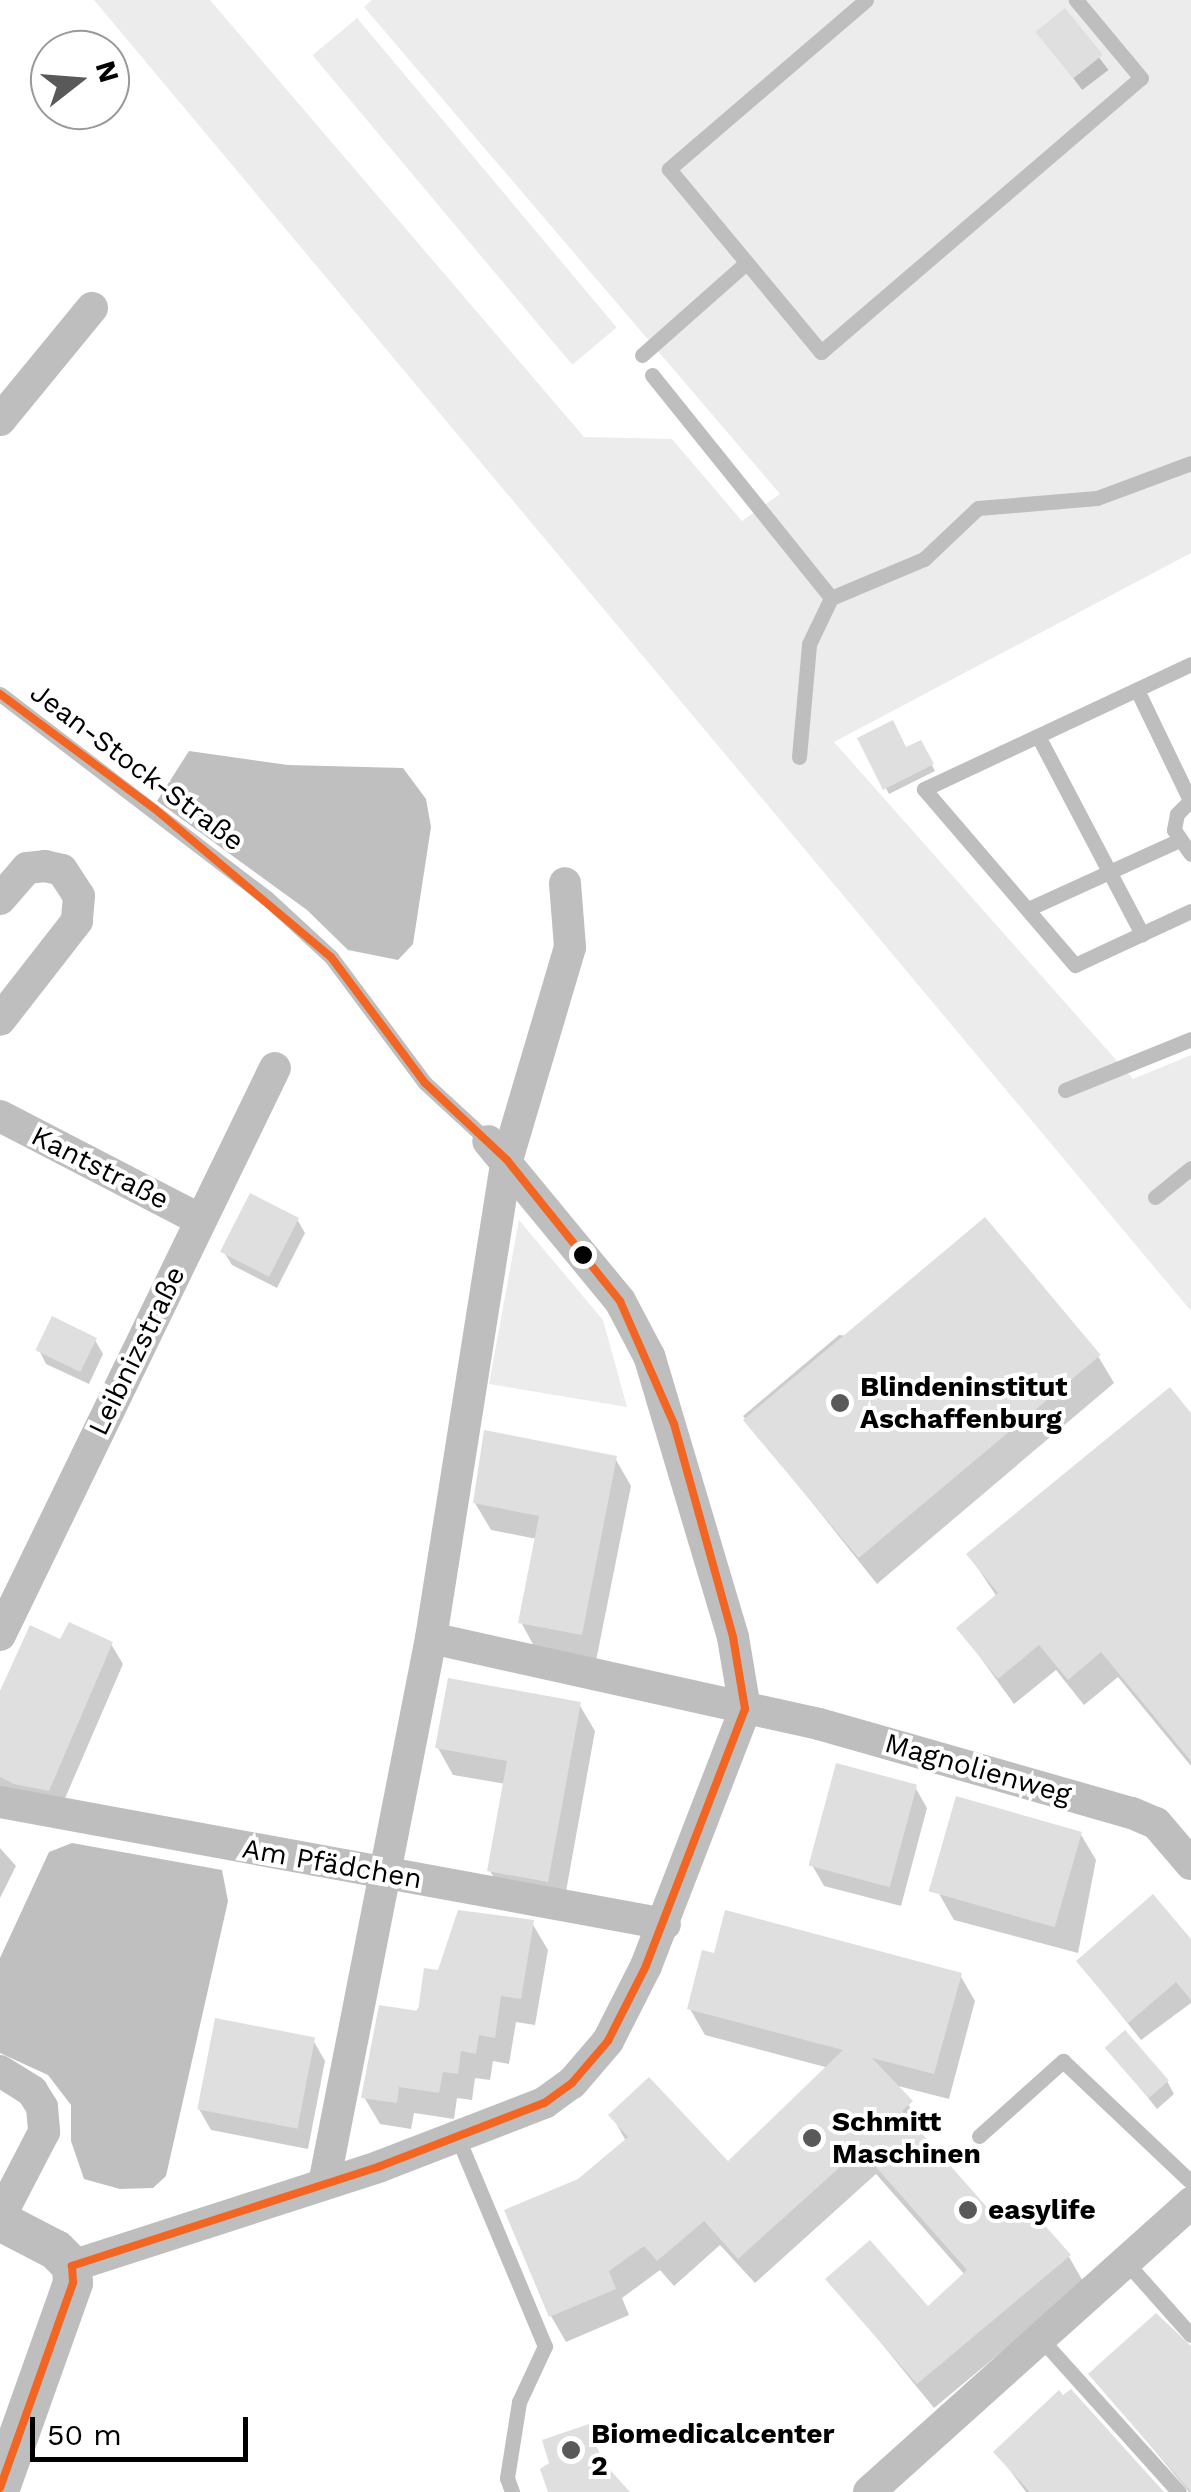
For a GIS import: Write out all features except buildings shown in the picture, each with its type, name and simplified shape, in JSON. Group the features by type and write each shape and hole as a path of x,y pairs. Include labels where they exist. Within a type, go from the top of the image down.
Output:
{"street":[{"path":"0,420 92,308"},
{"path":"0,899 27,868 45,866 62,870 79,896 77,921 0,1020"},
{"path":"324,2184 431,1638 498,1151 570,947 566,883"},
{"name":"Leibnizstraße","path":"0,1634 274,1068"},
{"name":"Kantstraße","path":"0,1116 200,1220"},
{"path":"72,2266 324,2184 544,2102 572,2083 608,2041 664,1924 745,1709 728,1619 649,1356 620,1300 498,1151"},
{"name":"Magnolienweg","path":"431,1638 745,1709 1132,1812 1156,1824 1191,1864"},
{"name":"Am Pfädchen","path":"0,1802 664,1924"},
{"path":"0,2071 32,2091 42,2107 44,2132 0,2219 56,2250 72,2266 73,2283 0,2488"},
{"path":"869,2492 1191,2203"}],"lane":[{"path":"866,0 668,169 821,352 1141,78 1076,0"},
{"path":"642,355 746,263"},
{"path":"652,375 832,598"},
{"path":"799,757 809,644 832,598 924,559 978,508 1096,498 1191,463"},
{"path":"1191,664 924,789 1076,965 1191,911"},
{"path":"1137,690 1190,800 1177,814 1177,841 1191,854"},
{"name":"Jean-Stock-Straße","path":"0,694 155,809 306,934 332,958 425,1083 498,1151"},
{"path":"1038,736 1142,934"},
{"path":"1028,909 1177,841"},
{"path":"1064,1090 1191,1039"},
{"path":"1155,1198 1191,1168"},
{"path":"979,2136 1063,2061 1191,2182"},
{"path":"457,2136 545,2346 519,2402 507,2478 512,2492"},
{"path":"1126,2261 1191,2335"},
{"path":"1041,2339 1179,2492"}],"shaded area":[{"path":"94,0 210,0 584,437 672,439 742,521 780,494 364,7 372,0 1191,0 1191,553 834,742 1133,1079 1191,1055 1191,1311 130,43 130,30 119,30"},
{"path":"357,18 617,327 572,365 313,55"},
{"path":"189,751 288,765 403,768 426,799 431,827 413,944 398,960 348,950 307,910 157,801"},
{"path":"519,1220 603,1320 627,1407 489,1384"},
{"path":"72,1843 222,1870 228,1901 166,2176 153,2188 120,2189 84,2179 71,2141 71,2105 48,2075 0,2053 0,1958 49,1852"}],"transit line":[{"path":"0,694 155,809 331,957 425,1083 507,1160 620,1301 674,1424 733,1637 745,1709 646,1966 608,2041 572,2083 544,2103 378,2167 72,2266"},
{"path":"0,2488 73,2283 72,2266"}],"place":[{"name":"Blindeninstitut Aschaffenburg","path":"840,1403"},
{"name":"Schmitt Maschinen","path":"812,2138"},
{"name":"easylife","path":"968,2210"},
{"name":"Biomedicalcenter 2","path":"571,2450"}]}
